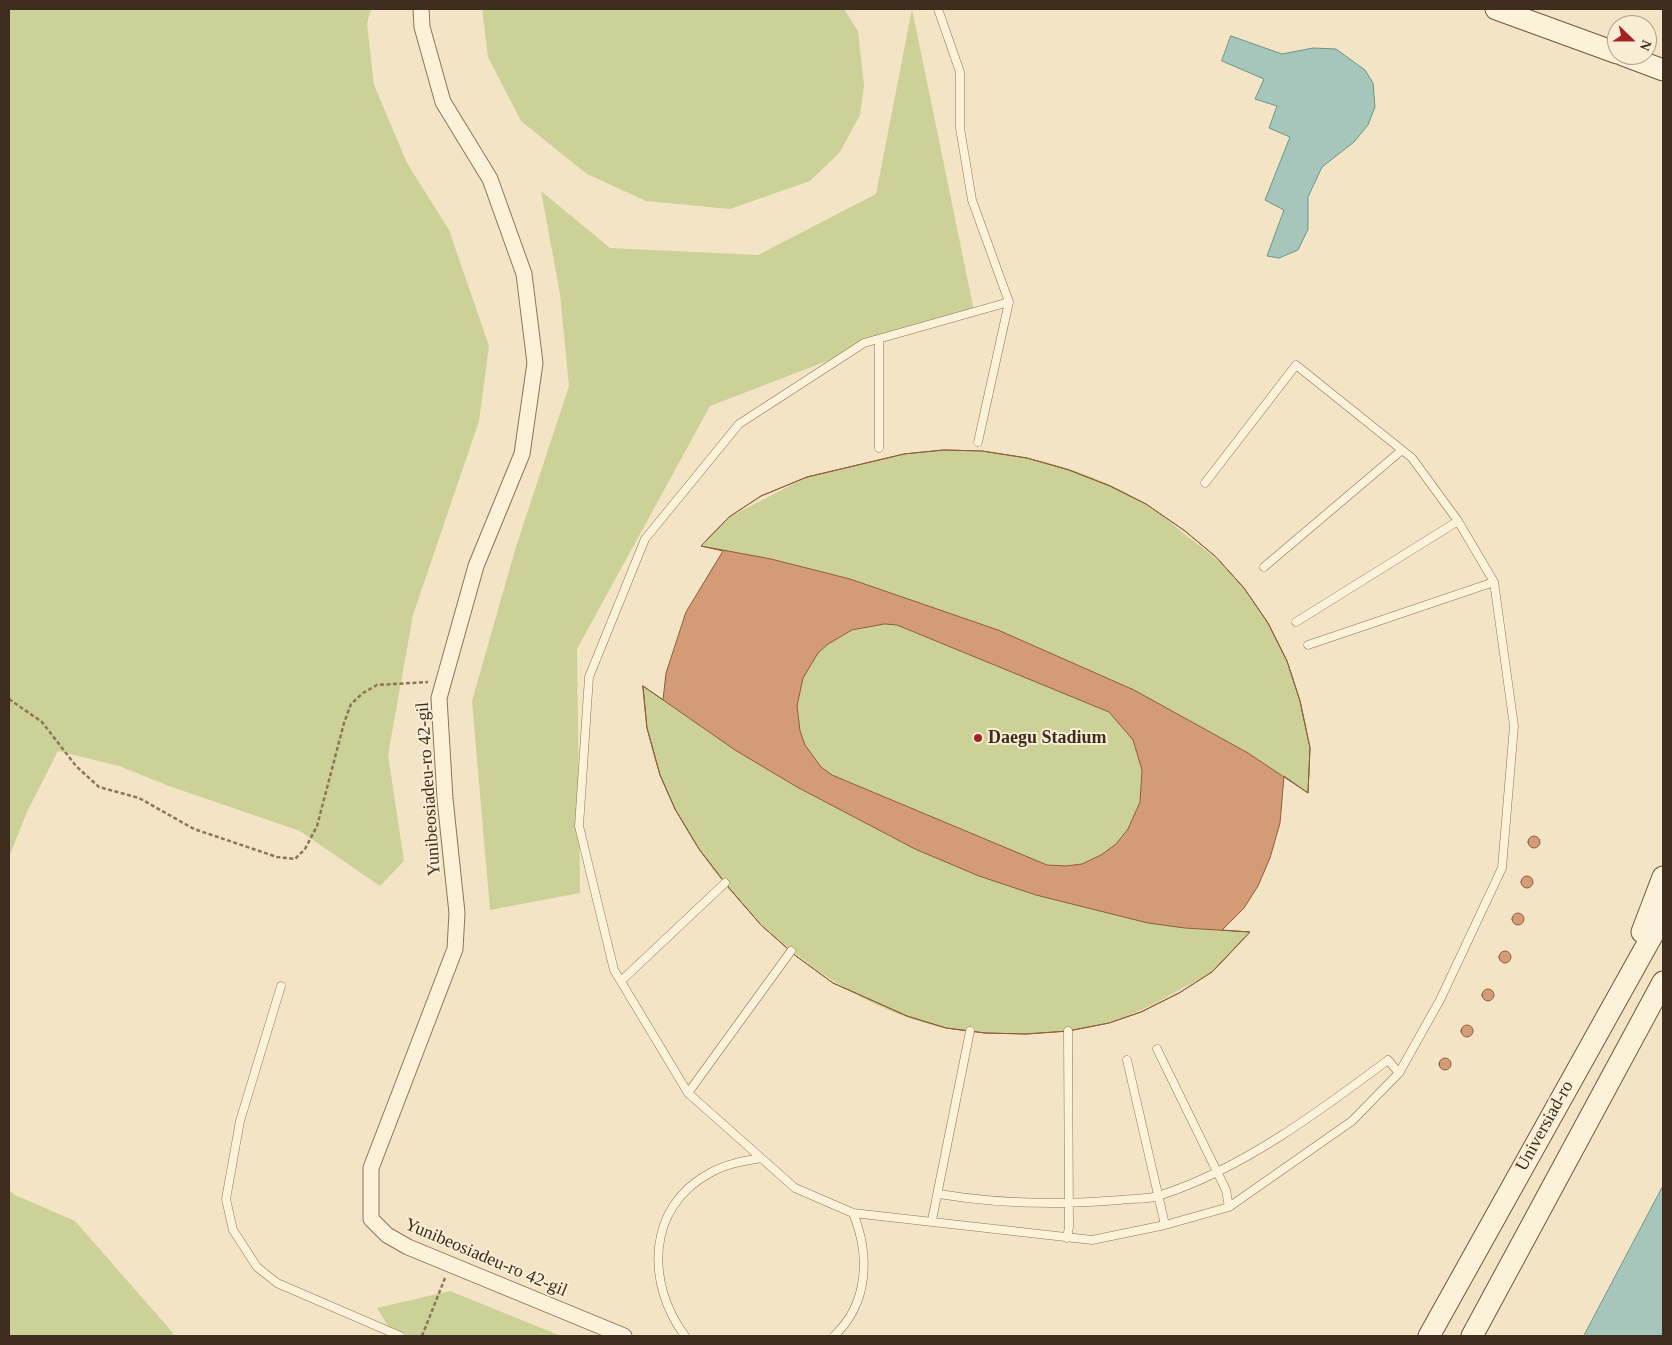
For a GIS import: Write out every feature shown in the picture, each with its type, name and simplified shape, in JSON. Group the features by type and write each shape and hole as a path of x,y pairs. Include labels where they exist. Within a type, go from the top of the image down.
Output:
{"main road":[{"path":"1496,9 1607,49"},
{"path":"1650,65 1663,70"},
{"path":"1617,996 1663,877"},
{"name":"Universiad-ro","path":"1429,1336 1663,916"},
{"name":"Universiad-ro","path":"1472,1336 1663,982"},
{"path":"1646,1015 1663,990"}],"street":[{"name":"Yunibeosiadeu-ro 42-gil","path":"421,9 422,27 443,102 490,179 524,274 535,363 522,454 476,566 439,698 444,799 457,913 455,949 371,1168 371,1219 387,1235 408,1247 624,1336"}],"lane":[{"path":"938,9 960,72 960,128 972,200 1009,302 978,442"},
{"path":"1009,302 864,343 739,424 644,539 589,677 579,826 614,970 688,1093 795,1188 853,1213 932,1220 1092,1240 1165,1225 1229,1207 1352,1121 1399,1073 1440,1000 1502,868 1514,726 1494,582 1458,521 1412,458 1296,365 1205,483"},
{"path":"879,339 879,448"},
{"path":"1264,567 1402,450"},
{"path":"1296,622 1458,521"},
{"path":"1308,645 1494,582"},
{"path":"621,981 725,883"},
{"path":"688,1093 791,951"},
{"path":"280,986 240,1121 226,1199 233,1230 257,1267 277,1284 400,1336"},
{"path":"932,1220 939,1194 970,1031"},
{"path":"1067,1238 1069,1204 1068,1031"},
{"path":"1157,1049 1226,1190 1229,1207"},
{"path":"1127,1060 1165,1225"},
{"path":"939,1194 968,1199 1069,1204 1159,1196 1218,1174 1332,1102 1388,1060 1399,1073"},
{"path":"685,1336 667,1308 659,1283 657,1258 662,1233 672,1209 688,1189 708,1174 732,1163 761,1158"},
{"path":"834,1336 842,1329 856,1306 864,1280 864,1254 853,1213"}],"path":[{"path":"9,699 42,722 76,766 99,787 139,798 194,828 277,857 295,859 305,849 318,826 344,723 351,704 363,693 377,686 390,683 444,682"},
{"path":"422,1336 451,1264"}],"green space":[{"path":"9,9 371,9 367,24 374,85 407,163 449,230 489,346 479,421 413,615 388,755 404,861 380,886 300,831 169,786 119,766 58,751 27,812 9,857"},
{"path":"482,9 844,9 858,31 864,86 860,115 840,152 810,181 730,209 646,201 587,174 521,121 488,57"},
{"path":"912,9 974,311 874,343 710,406 577,649 580,893 490,910 472,701 515,550 569,386 560,294 541,191 610,248 758,255 876,194"},
{"name":"Daegu Stadium","path":"944,450 1006,454 1058,465 1119,489 1157,512 1218,561 1244,588 1257,605 1288,663 1302,705 1310,753 1308,793 1284,776 1275,841 1262,877 1239,912 1223,930 1250,932 1223,962 1209,974 1148,1007 1103,1024 1036,1033 998,1034 972,1032 946,1028 901,1015 857,994 814,967 774,935 737,899 706,859 679,818 660,775 653,753 646,720 643,686 663,699 671,659 684,622 692,604 723,551 701,546 729,517 807,477 904,454"},
{"path":"9,1190 15,1195 75,1221 173,1333 173,1336 9,1336"},
{"path":"450,1291 561,1336 394,1336 377,1308"}],"water":[{"path":"1231,36 1282,54 1313,48 1336,49 1365,70 1373,83 1375,107 1368,125 1354,142 1322,167 1308,197 1308,229 1298,250 1279,258 1267,256 1284,210 1265,200 1290,137 1269,128 1277,106 1255,99 1264,79 1222,61"},
{"path":"1663,1186 1663,1336 1584,1336"}],"building":[{"name":"Daegu Stadium","path":"944,450 982,451 1027,458 1069,470 1110,486 1146,504 1185,531 1216,557 1244,588 1268,623 1287,661 1300,701 1310,748 1308,793 1284,776 1280,823 1270,858 1258,886 1244,908 1222,930 1250,932 1212,972 1179,993 1141,1012 1109,1023 1068,1031 1026,1034 985,1033 946,1028 907,1016 833,983 796,956 761,925 729,888 699,849 675,809 660,775 647,728 643,686 663,700 666,673 686,612 723,551 701,546 729,517 761,496 807,477 904,454","holes":["885,624 897,625 1109,712 1133,740 1142,770 1140,802 1128,829 1116,844 1101,855 1082,864 1066,866 1047,865 832,775 821,767 805,745 800,731 797,706 803,678 818,653 828,644 852,630"]},
{"path":"944,450 982,451 1027,458 1069,470 1110,486 1146,504 1185,531 1216,557 1244,588 1268,623 1287,661 1300,701 1310,748 1308,793 1248,753 1134,690 998,630 850,579 771,559 701,546 729,517 761,496 807,477 904,454"},
{"path":"643,686 735,750 797,787 915,849 979,876 1036,895 1148,923 1185,928 1250,932 1212,972 1179,993 1141,1012 1109,1023 1068,1031 1026,1034 985,1033 946,1028 907,1016 833,983 796,956 761,925 729,888 699,849 675,809 660,775 647,728"},
{"path":"1536,836 1539,837 1539,847 1532,848 1529,847 1528,840 1529,837"},
{"path":"1529,876 1532,877 1532,887 1525,888 1522,887 1521,880 1522,877"},
{"path":"1520,913 1523,914 1523,924 1516,925 1513,924 1512,917 1513,914"},
{"path":"1507,951 1510,952 1510,962 1503,963 1500,962 1499,955 1500,952"},
{"path":"1490,989 1493,990 1493,1000 1486,1001 1483,1000 1482,993 1483,990"},
{"path":"1469,1025 1472,1026 1472,1036 1465,1037 1462,1036 1461,1029 1462,1026"},
{"path":"1447,1058 1450,1059 1450,1069 1443,1070 1440,1069 1439,1062 1440,1059"}],"place":[{"name":"Daegu Stadium","path":"978,738"}]}
